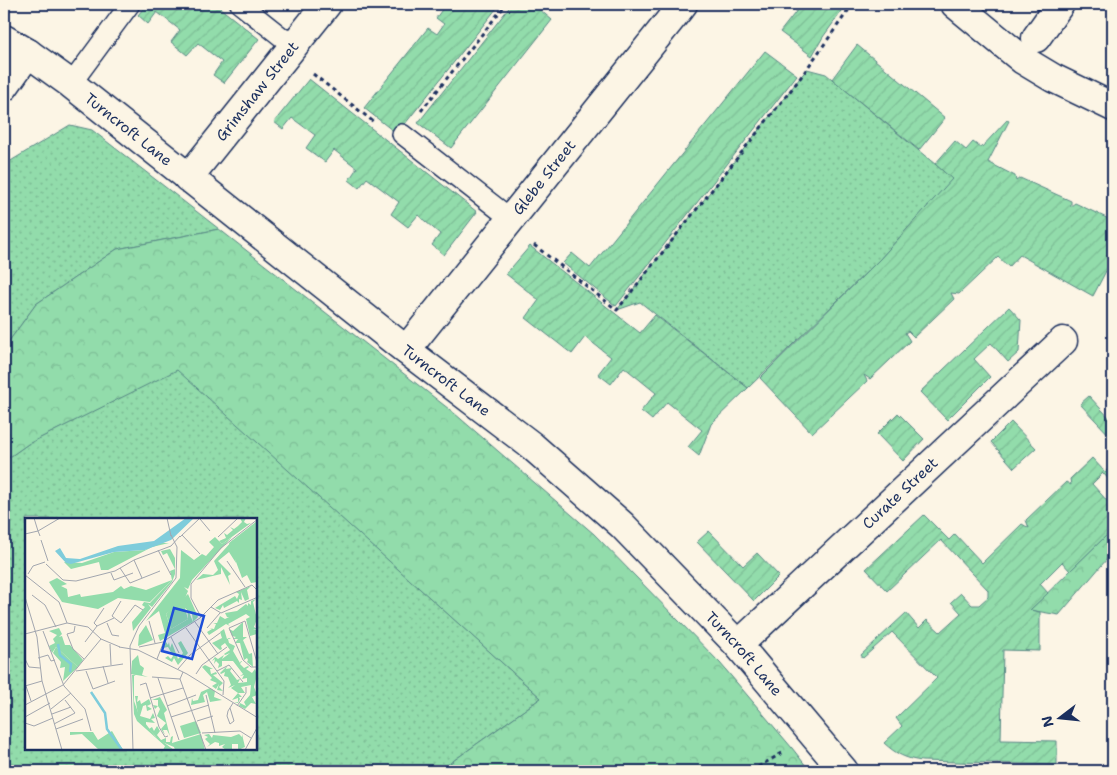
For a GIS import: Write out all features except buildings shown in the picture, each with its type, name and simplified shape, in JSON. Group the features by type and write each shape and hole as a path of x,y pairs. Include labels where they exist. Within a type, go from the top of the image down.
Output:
{"street":[{"name":"Grimshaw Street","path":"188,178 327,4"},
{"name":"Glebe Street","path":"406,350 683,4"},
{"path":"955,4 1023,60 1054,78 1113,107"},
{"path":"1036,38 1060,4"},
{"name":"Turncroft Lane","path":"4,38 71,84 406,350 532,446 622,525 738,645 844,771"},
{"path":"4,87 28,53"},
{"name":"Curate Street","path":"738,645 1063,341"}],"lane":[{"path":"71,84 130,4"},
{"path":"240,4 293,46"},
{"path":"402,134 511,219"}],"path":[{"path":"309,70 397,141 506,4"},
{"path":"528,240 617,310 798,81 853,4"}],"green space":[{"path":"147,4 215,4 259,39 224,83 213,75 222,62 198,43 187,55 171,42 180,30 157,12 148,24 138,15"},
{"path":"446,4 500,4 397,134 364,108 428,28 437,34 444,24 436,18"},
{"path":"512,4 533,4 552,20 451,148 418,123"},
{"path":"802,4 847,4 812,56 780,32"},
{"path":"857,45 945,118 919,150 832,79"},
{"path":"765,51 797,75 616,306 563,263 572,253 590,268"},
{"path":"807,69 826,74 953,179 880,259 748,388 640,302 617,310"},
{"path":"309,79 477,212 444,255 432,245 440,234 418,215 408,227 391,214 399,202 367,178 359,188 349,180 357,168 334,150 325,162 306,148 315,135 292,118 283,129 274,122"},
{"path":"1007,120 1009,121 988,162 1015,176 1016,181 1020,178 1071,201 1071,206 1075,203 1113,221 1113,274 1106,271 1093,296 1020,255 1009,267 998,257 959,294 951,293 954,299 914,337 908,331 905,333 910,341 870,379 864,375 867,381 812,433 760,378 880,259 952,179 935,164 955,141 966,150 973,142 981,148"},
{"path":"70,125 92,130 219,229 117,249 36,304 4,348 4,165"},
{"path":"219,229 454,413 594,534 720,663 810,771 439,771 541,698 177,370 28,444 4,461 4,348 36,304 117,249"},
{"path":"530,246 640,333 655,315 748,388 711,424 699,456 688,447 702,430 667,402 652,420 641,411 656,393 624,367 611,384 598,374 611,357 585,337 572,354 526,318 539,300 506,274"},
{"path":"1009,307 1021,320 1019,352 1008,362 991,343 974,359 990,377 947,420 920,392"},
{"path":"177,369 541,698 439,771 4,771 4,461 28,444"},
{"path":"1089,396 1113,422 1113,439 1080,404"},
{"path":"898,413 924,439 903,461 877,434"},
{"path":"1011,422 1036,448 1014,468 991,442"},
{"path":"1092,458 1105,472 1113,464 1113,484 1103,473 1092,484 1109,503 1113,499 1113,529 1070,571 1062,562 1040,584 1048,593 1030,610 1040,612 1040,651 1003,650 1001,740 1057,741 1057,765 922,761 911,759 893,750 884,743 902,726 896,718 937,678 892,632 863,658 861,655 906,613 919,628 927,620 940,632 961,613 951,602 961,593 972,605 979,605 988,597 988,590 941,540 887,591 866,569 924,515 949,540 955,534 982,563 1022,524 1029,528 1026,520 1066,482 1071,485 1070,479"},
{"path":"1113,529 1113,552 1059,615 1030,610"},
{"path":"709,531 743,566 757,553 779,576 754,601 697,542"}]}
